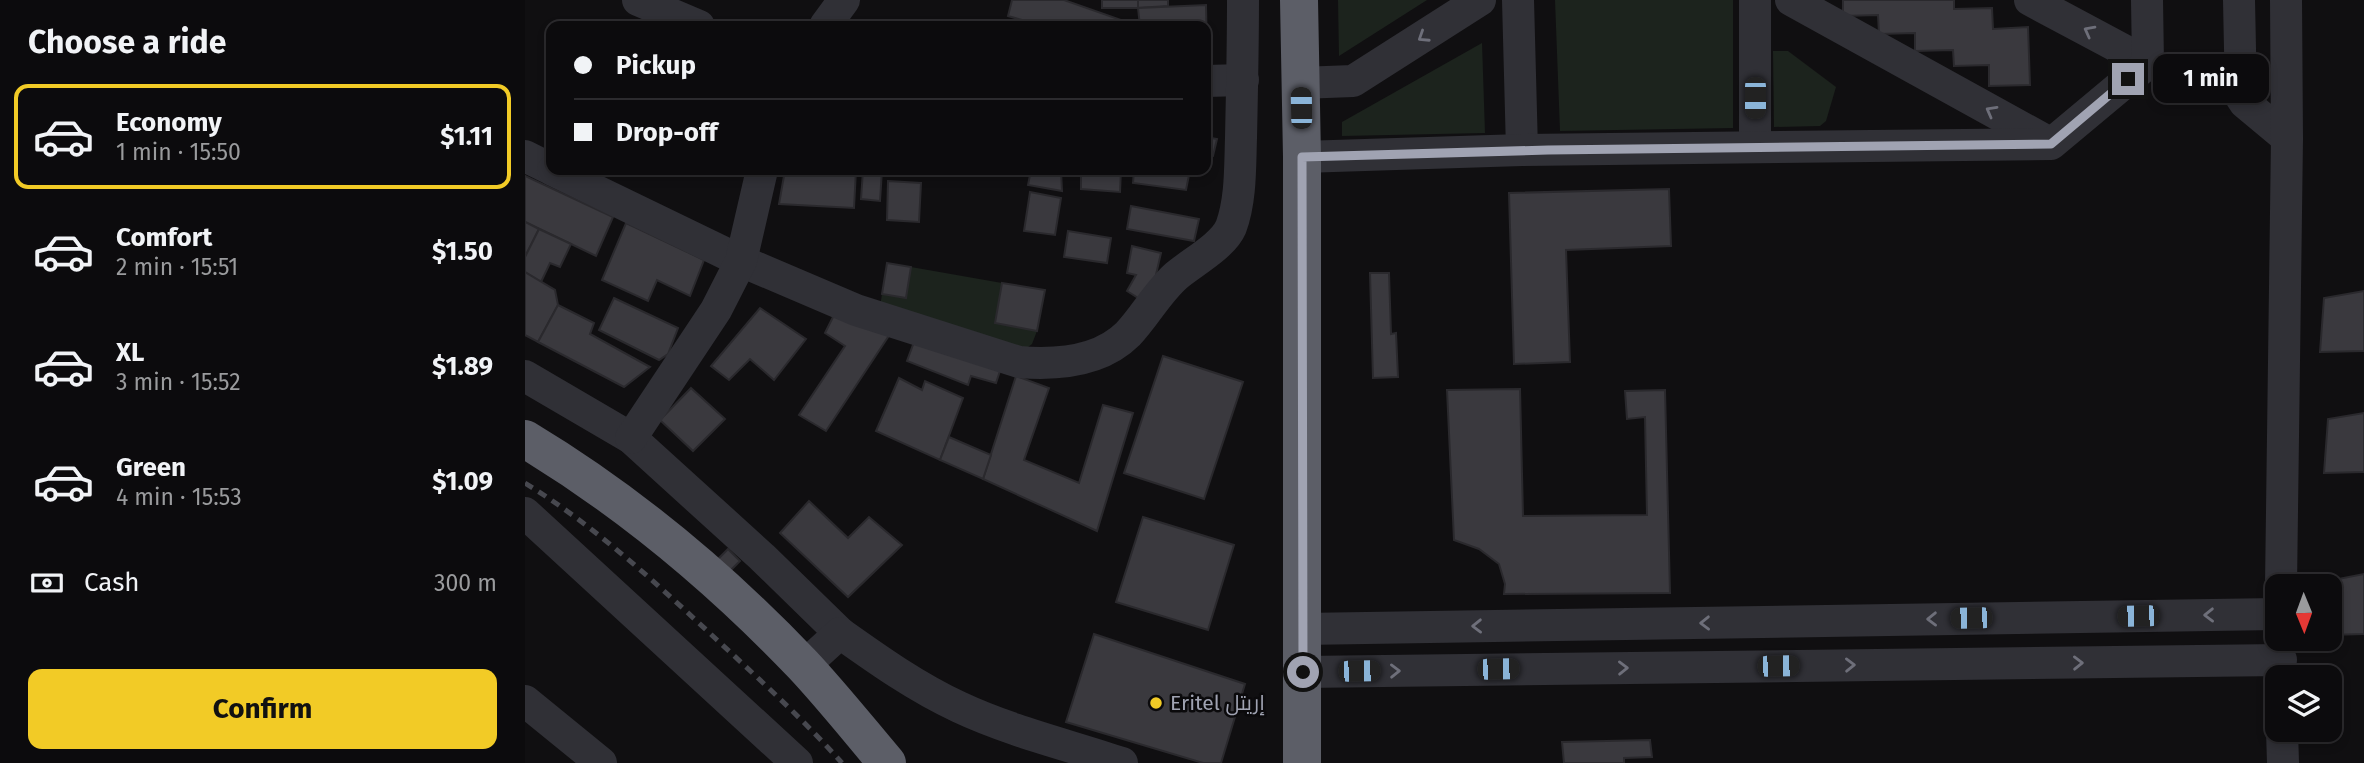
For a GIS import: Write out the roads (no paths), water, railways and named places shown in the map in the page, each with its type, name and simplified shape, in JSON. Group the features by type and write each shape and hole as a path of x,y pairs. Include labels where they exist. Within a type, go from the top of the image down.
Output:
{"highway":[{"path":"1299,0 1302,157 1302,763"},
{"path":"525,439 653,526 730,593 804,666 887,763"}],"street":[{"path":"638,0 687,21"},
{"path":"829,21 844,0"},
{"path":"564,175 741,261 856,310 1019,362 1045,364 1075,360 1104,351 1127,335 1164,288 1230,230 1237,203 1240,166 1243,0"},
{"path":"1300,83 1353,81 1480,0"},
{"path":"1518,0 1522,150"},
{"path":"1755,0 1755,146"},
{"path":"1791,0 2051,144"},
{"path":"2030,0 2148,63"},
{"path":"2147,0 2148,63"},
{"path":"2239,0 2241,97 2287,138"},
{"path":"2281,574 2287,138 2285,0"},
{"path":"1302,157 1522,150 2051,144 2148,63"},
{"path":"1211,81 1243,80"},
{"path":"525,156 546,166"},
{"path":"631,438 716,310 741,261 761,175"},
{"path":"525,376 631,438 762,556 840,633 900,676 988,719 1122,763"},
{"path":"525,513 797,763"},
{"path":"1302,629 2265,614"},
{"path":"804,666 840,633"},
{"path":"1303,672 2281,659"},
{"path":"525,701 601,763"},
{"path":"2282,742 2283,763"}],"railway":[{"path":"525,483 600,536 648,576 781,699 842,763"}],"place":[{"name":"Eritel إريتل","path":"1156,703"}]}
